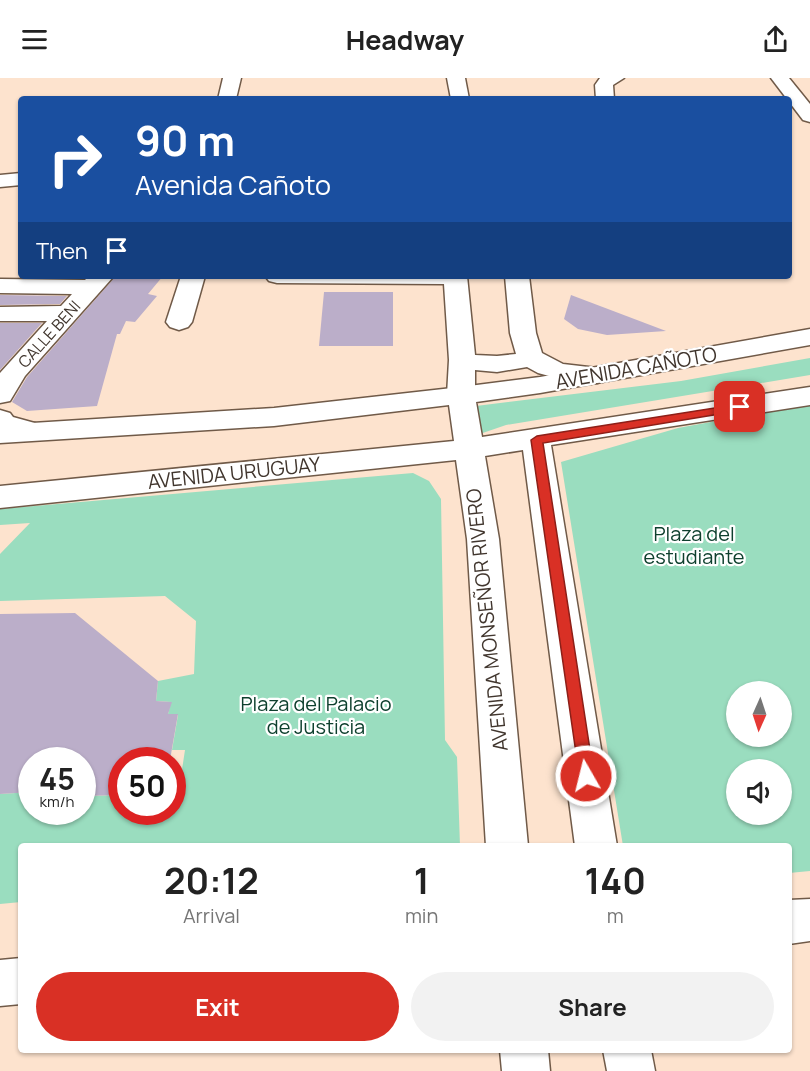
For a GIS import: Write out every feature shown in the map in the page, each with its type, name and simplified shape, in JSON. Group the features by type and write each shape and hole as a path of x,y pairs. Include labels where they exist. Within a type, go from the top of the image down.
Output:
{"main road":[{"path":"228,96 232,78"},
{"path":"456,78 459,96"},
{"path":"604,96 604,85 608,80 615,78"},
{"path":"780,78 810,116"},
{"path":"792,118 810,116"},
{"path":"0,181 18,179"},
{"path":"179,322 192,279"},
{"name":"AVENIDA MONSEÑOR RIVERO","path":"456,279 462,360 461,395 483,539 507,843"},
{"path":"517,279 526,346 531,358 545,366 569,373 597,375"},
{"path":"0,286 97,282"},
{"name":"CALLE BENI","path":"0,395 14,372 97,282"},
{"path":"0,314 67,313"},
{"name":"AVENIDA CAÑOTO","path":"461,395 597,375 810,337"},
{"path":"462,360 488,366 503,366 531,358"},
{"path":"0,434 274,417 461,395"},
{"path":"468,449 810,396"},
{"path":"0,419 3,423 32,431"},
{"path":"537,440 596,843"},
{"name":"AVENIDA URUGUAY","path":"0,497 468,449"},
{"path":"792,922 810,920"},
{"path":"0,983 18,981"}],"green space":[{"path":"810,358 810,375 506,425 474,436 476,406 681,381"},
{"name":"Plaza del estudiante","path":"810,404 810,871 792,873 792,843 623,843 561,462 678,428"},
{"name":"Plaza del Palacio de Justicia","path":"413,473 429,481 441,499 445,740 457,757 460,843 18,843 18,902 0,904 0,794 18,793 18,825 96,825 96,796 108,795 108,825 186,825 186,747 173,747 178,715 168,714 171,702 156,701 158,681 194,674 196,621 165,596 0,601 0,554 30,523 0,525 0,509"}],"building":[{"path":"113,279 160,279 148,294 157,296 135,322 126,321 120,334 117,334 97,406 27,411 12,402 27,377"},
{"path":"324,292 393,292 393,346 319,346"},
{"path":"0,295 67,296 60,304 0,305"},
{"path":"571,295 666,331 607,335 578,329 564,319"},
{"path":"0,323 42,323 0,370"},
{"path":"75,613 158,681 156,701 172,702 168,714 178,714 172,747 108,747 108,795 96,796 96,747 18,747 18,793 0,794 0,614"}],"route":[{"path":"586,776 537,440 740,407"}]}
